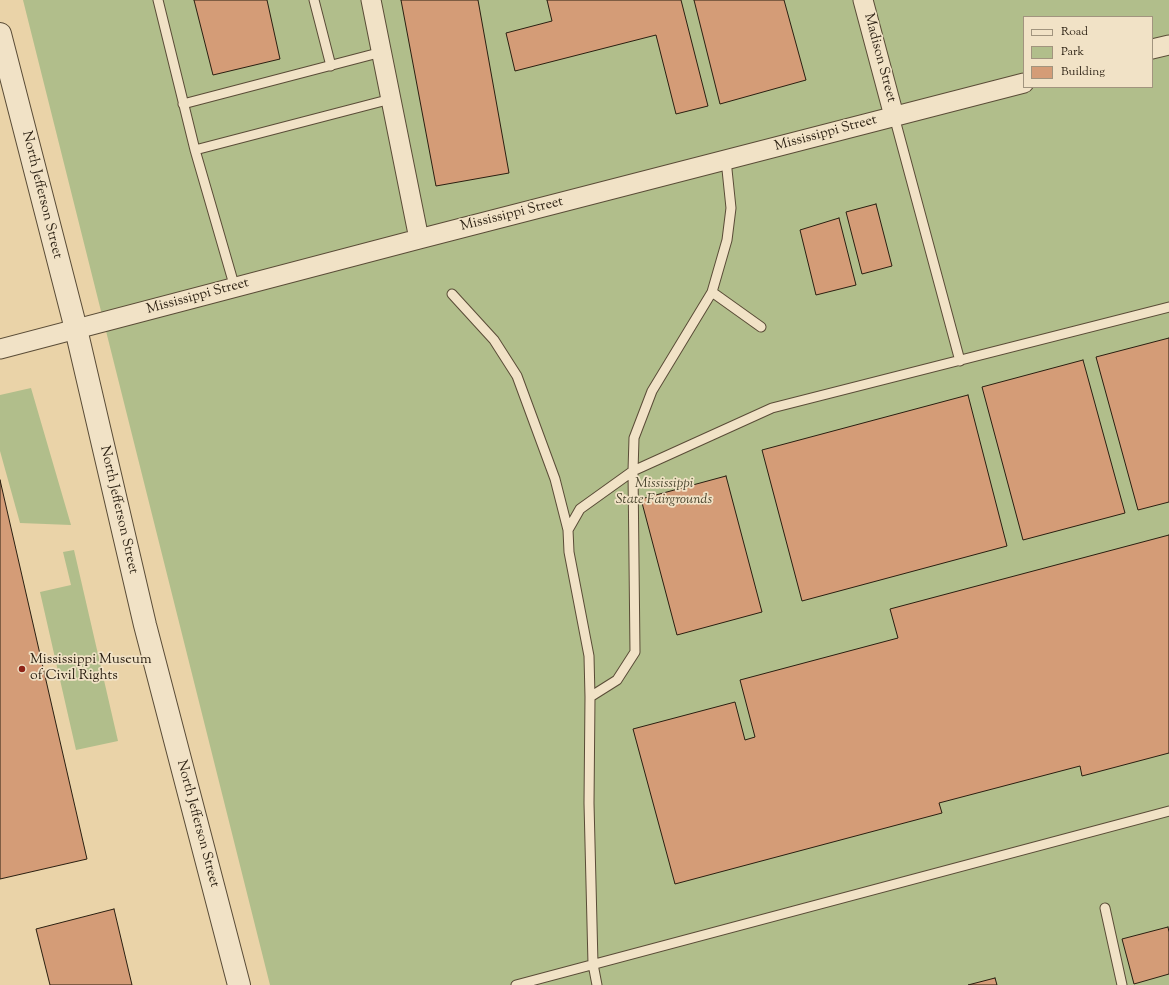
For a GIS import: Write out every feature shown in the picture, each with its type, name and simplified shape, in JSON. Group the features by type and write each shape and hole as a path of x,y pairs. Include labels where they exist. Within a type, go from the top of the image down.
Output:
{"street":[{"path":"371,0 419,239"},
{"name":"Madison Street","path":"863,0 894,116"},
{"name":"North Jefferson Street","path":"0,34 76,329 145,625 238,985"},
{"path":"1153,49 1169,45"},
{"name":"Mississippi Street","path":"0,349 1023,83"}],"lane":[{"path":"158,0 195,150 234,288"},
{"path":"314,0 331,66"},
{"path":"184,104 382,52"},
{"path":"195,150 391,99"},
{"path":"894,116 960,361"},
{"path":"590,697 617,680 635,652 634,438 652,391 712,292 727,240 731,208 726,160"},
{"path":"712,292 761,327"},
{"path":"452,294 494,340 517,376 555,479 568,530 569,552 589,656 589,803 593,964 596,985"},
{"path":"568,530 580,509 633,470 772,408 1169,307"},
{"path":"516,985 1169,811"},
{"path":"1105,908 1122,985"}],"green space":[{"name":"Mississippi State Fairgrounds","path":"23,0 1169,0 1169,985 270,985"},
{"path":"31,388 71,525 20,523 0,451 0,395"},
{"path":"74,550 118,741 76,750 40,592 71,585 63,552"}],"building":[{"path":"194,0 267,0 280,59 213,75"},
{"path":"401,0 478,0 509,173 436,186"},
{"path":"547,0 681,0 708,106 676,114 656,35 515,71 506,33 552,21"},
{"path":"694,0 784,0 806,80 720,104"},
{"path":"876,204 892,266 862,274 846,212"},
{"path":"839,218 856,285 816,295 800,230"},
{"path":"1169,338 1169,502 1138,510 1096,357"},
{"path":"1083,360 1125,513 1023,540 982,387"},
{"path":"968,395 1007,546 802,601 762,450"},
{"path":"726,476 762,612 677,635 641,499"},
{"name":"Mississippi Museum of Civil Rights","path":"0,480 87,859 0,879"},
{"path":"1169,535 1169,753 1082,776 1080,766 939,803 942,813 675,884 633,729 735,702 745,740 755,737 740,680 898,638 890,609"},
{"path":"114,909 132,985 50,985 36,929"},
{"path":"1168,927 1169,974 1134,984 1122,939"},
{"path":"995,978 997,985 968,985"}],"place":[{"name":"Mississippi Museum of Civil Rights","path":"22,669"}]}
